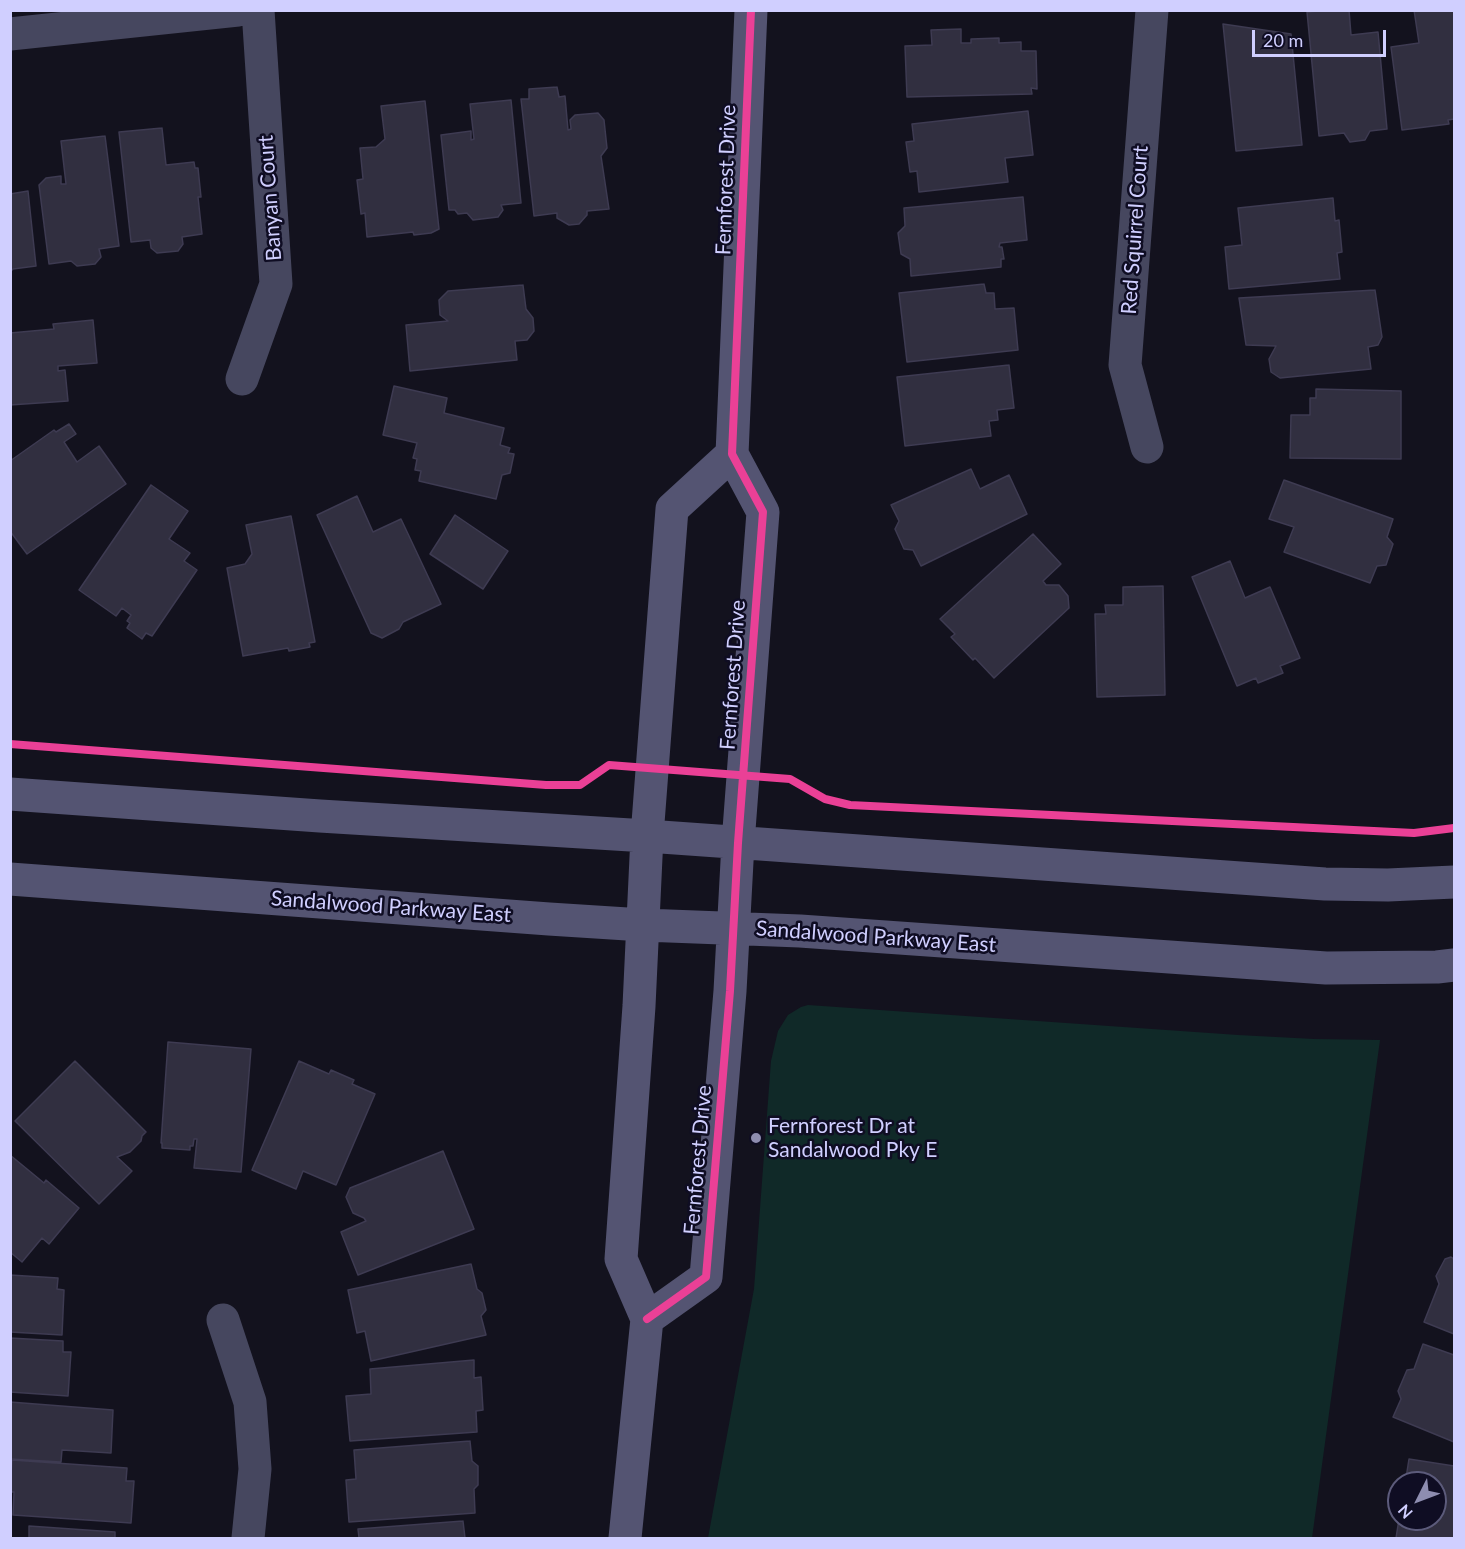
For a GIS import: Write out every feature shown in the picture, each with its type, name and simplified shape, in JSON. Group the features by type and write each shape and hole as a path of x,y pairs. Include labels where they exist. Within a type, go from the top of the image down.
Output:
{"main road":[{"name":"Fernforest Drive","path":"647,1319 706,1277 734,928 762,512 732,454 751,10"},
{"path":"625,1539 647,1319 621,1259 638,1018 647,836 672,509 732,454"},
{"path":"10,794 1325,884 1388,885 1455,882"},
{"name":"Sandalwood Parkway East","path":"10,879 643,925 800,931 1326,968 1455,965"}],"street":[{"path":"10,34 238,10"},
{"name":"Banyan Court","path":"242,379 276,284 258,10"},
{"name":"Red Squirrel Court","path":"1148,447 1125,365 1152,10"},
{"path":"223,1320 250,1402 255,1469 248,1539"}],"green space":[{"path":"808,1005 1238,1035 1380,1040 1312,1538 708,1538 754,1289 771,1061 778,1031 788,1015"}],"building":[{"path":"1349,10 1351,35 1378,32 1387,129 1370,131 1365,140 1350,142 1344,133 1319,136 1307,12"},
{"path":"1414,10 1454,10 1454,119 1448,120 1449,124 1402,130 1391,47 1419,43"},
{"path":"1223,24 1291,34 1302,145 1236,151"},
{"path":"961,29 961,43 971,43 971,39 999,38 999,43 1021,42 1021,51 1036,51 1037,89 1031,88 1032,94 907,97 905,46 932,45 931,30"},
{"path":"557,87 559,97 565,96 568,130 571,129 570,120 575,115 598,113 604,120 607,148 601,156 609,209 587,211 587,215 579,224 569,225 557,218 557,213 534,216 521,99 529,99 529,89"},
{"path":"511,100 521,203 501,205 503,210 498,217 473,220 467,213 458,214 455,210 449,210 441,135 471,131 471,140 474,139 470,104"},
{"path":"425,101 439,229 431,233 414,235 413,232 367,237 365,213 361,214 357,180 363,179 360,148 376,147 385,139 381,106"},
{"path":"1028,111 1033,155 1005,158 1008,182 919,192 917,171 910,172 906,142 914,141 912,124"},
{"path":"162,128 166,165 194,162 195,168 198,168 202,234 182,237 183,244 178,251 157,253 151,248 150,240 131,242 119,132"},
{"path":"105,136 119,246 99,249 101,257 95,264 77,266 71,261 49,264 39,185 46,178 61,176 61,184 66,184 61,141"},
{"path":"28,191 36,266 13,269 10,272 10,194"},
{"path":"1023,197 1027,240 1000,243 999,247 1002,247 1004,259 1001,259 1001,267 911,276 910,259 901,254 898,233 905,226 904,208"},
{"path":"1333,198 1335,221 1339,220 1342,252 1337,253 1340,279 1229,289 1225,247 1242,245 1238,208"},
{"path":"984,284 986,293 994,293 995,309 1014,308 1018,350 907,362 899,293"},
{"path":"523,285 526,309 533,318 534,331 527,340 515,341 517,360 410,371 406,325 448,321 440,315 439,300 448,291"},
{"path":"1375,290 1382,337 1378,345 1368,347 1371,369 1280,378 1271,372 1269,359 1276,346 1246,345 1239,298"},
{"path":"93,320 97,363 58,366 58,371 65,370 68,401 10,405 10,333 54,329 53,324"},
{"path":"1009,365 1014,408 997,410 998,420 989,421 991,436 905,446 897,377"},
{"path":"394,386 447,398 444,413 504,428 500,445 510,448 508,453 514,454 510,473 502,475 496,499 419,481 421,471 415,470 417,459 413,458 417,443 383,435"},
{"path":"1316,389 1401,391 1401,459 1290,458 1291,415 1310,415 1310,398 1316,398"},
{"path":"69,424 76,434 64,442 77,462 99,446 126,484 27,554 10,531 10,461 54,430 56,432"},
{"path":"971,469 980,489 1009,475 1027,514 921,566 913,550 904,549 895,529 899,521 891,505"},
{"path":"1284,480 1393,519 1387,537 1393,544 1386,565 1377,566 1370,583 1284,552 1294,527 1269,519"},
{"path":"151,485 188,511 169,539 190,553 184,561 197,570 152,636 146,633 142,639 127,628 130,623 127,621 131,615 122,608 116,616 79,590"},
{"path":"357,496 373,532 401,519 441,604 403,622 399,629 382,638 371,633 317,515"},
{"path":"455,515 508,551 483,589 430,554"},
{"path":"291,516 315,642 309,643 310,647 289,651 288,648 243,656 227,568 245,564 252,554 246,525"},
{"path":"1033,534 1061,564 1043,581 1046,585 1059,585 1068,596 1069,608 994,678 951,637 955,634 940,619"},
{"path":"1230,561 1245,598 1270,587 1300,658 1280,666 1283,673 1258,683 1256,678 1237,686 1192,577"},
{"path":"1163,586 1165,695 1097,697 1095,614 1106,614 1105,605 1123,605 1123,587"},
{"path":"168,1042 251,1049 241,1172 194,1168 197,1139 194,1139 190,1150 162,1148"},
{"path":"75,1061 146,1132 130,1152 117,1157 132,1171 99,1204 15,1121"},
{"path":"299,1061 329,1074 331,1070 354,1080 352,1084 375,1094 336,1185 303,1171 296,1189 252,1170"},
{"path":"443,1151 474,1229 358,1275 341,1232 366,1221 353,1213 346,1197 350,1188"},
{"path":"10,1155 44,1183 46,1180 79,1208 49,1244 42,1238 22,1262 10,1252"},
{"path":"1451,1257 1454,1259 1454,1334 1424,1322 1439,1284 1436,1276 1445,1259"},
{"path":"471,1264 477,1289 482,1293 486,1310 481,1316 486,1335 371,1361 365,1331 357,1333 348,1290"},
{"path":"10,1275 58,1278 57,1289 64,1290 62,1335 10,1332"},
{"path":"10,1338 63,1341 63,1352 71,1352 68,1396 10,1392"},
{"path":"1423,1344 1454,1355 1454,1442 1393,1417 1401,1399 1398,1391 1407,1370 1414,1369"},
{"path":"474,1360 474,1378 481,1377 483,1410 476,1411 477,1432 350,1441 346,1396 371,1394 370,1369"},
{"path":"10,1402 113,1410 111,1453 62,1450 61,1462 10,1459"},
{"path":"470,1441 472,1461 478,1466 478,1485 474,1489 475,1513 349,1522 346,1480 356,1479 354,1450"},
{"path":"1409,1459 1454,1466 1454,1538 1396,1538 1397,1531 1447,1531 1447,1471 1407,1471"},
{"path":"12,1460 127,1468 126,1481 134,1481 131,1523 13,1515 14,1492 10,1492"},
{"path":"463,1521 465,1538 359,1538 358,1529"},
{"path":"29,1526 115,1532 115,1538 29,1538"}],"cycle path":[{"path":"647,1319 706,1277 730,991 738,843 763,512 732,454 751,10"},
{"path":"10,744 546,785 580,785 609,765 790,779 825,799 850,805 1414,833 1454,828"}],"place":[{"name":"Fernforest Dr at Sandalwood Pky E","path":"756,1138"}]}
